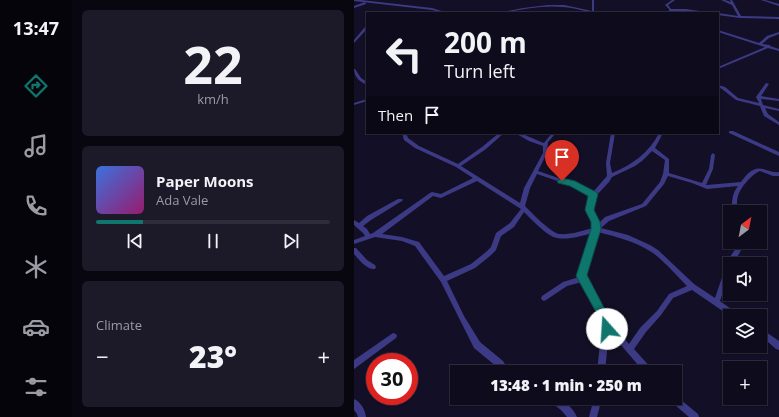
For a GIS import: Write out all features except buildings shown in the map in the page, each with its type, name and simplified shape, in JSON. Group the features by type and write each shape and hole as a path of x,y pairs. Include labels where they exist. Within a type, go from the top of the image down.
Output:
{"street":[{"path":"354,0 443,12"},
{"path":"506,12 546,6 563,6 593,12 593,0"},
{"path":"673,0 666,5 670,12 691,10 705,12"},
{"path":"722,0 734,4"},
{"path":"731,0 740,17"},
{"path":"762,0 779,5"},
{"path":"354,7 365,2"},
{"path":"719,14 740,17 779,18"},
{"path":"354,42 366,28"},
{"path":"719,31 779,50"},
{"path":"760,44 768,37 779,33"},
{"path":"719,68 769,46"},
{"path":"354,70 360,79 366,83"},
{"path":"758,97 767,84"},
{"path":"719,86 725,88 732,97 736,99 779,110"},
{"path":"758,97 779,100"},
{"path":"758,97 766,115 779,124"},
{"path":"354,104 366,100"},
{"path":"731,132 779,154"},
{"path":"404,134 406,139 417,148 458,166 478,178 523,208 546,229 557,236 577,235 596,229 607,219 644,205 662,183 666,174 667,159 652,148"},
{"path":"458,166 501,134"},
{"path":"519,134 530,140 546,145"},
{"path":"443,280 473,266 494,248 498,235 512,225 523,208 527,188 545,153 547,141 553,134"},
{"path":"610,176 608,163 613,134"},
{"path":"644,365 606,323 596,300 583,280 582,272 596,229 596,222 589,210 593,194 600,189 610,176 628,168 652,148 657,143 661,134"},
{"path":"703,186 711,169 713,155"},
{"path":"736,205 735,195 742,184 758,170 771,175 779,174"},
{"path":"535,172 572,183 593,194"},
{"path":"666,174 710,188 742,184"},
{"path":"354,242 371,235 432,194 440,196 478,178"},
{"path":"400,200 356,224 371,235 402,239 417,244 443,280 477,345 501,365"},
{"path":"596,229 626,237 648,247 656,252 692,286 725,309"},
{"path":"716,303 731,260 738,249"},
{"path":"354,250 365,262 373,267"},
{"path":"544,298 565,284 583,280"},
{"path":"630,349 643,330 672,296 692,286"},
{"path":"602,365 606,323"},
{"path":"354,365 393,336"},
{"path":"767,337 779,346"},
{"path":"354,403 361,412 362,417"},
{"path":"561,405 574,417"},
{"path":"593,417 596,405"},
{"path":"680,405 695,417"}],"route":[{"path":"562,181 572,183 593,194 590,200 589,210 596,222 596,229 582,276 596,300 607,329"}]}
